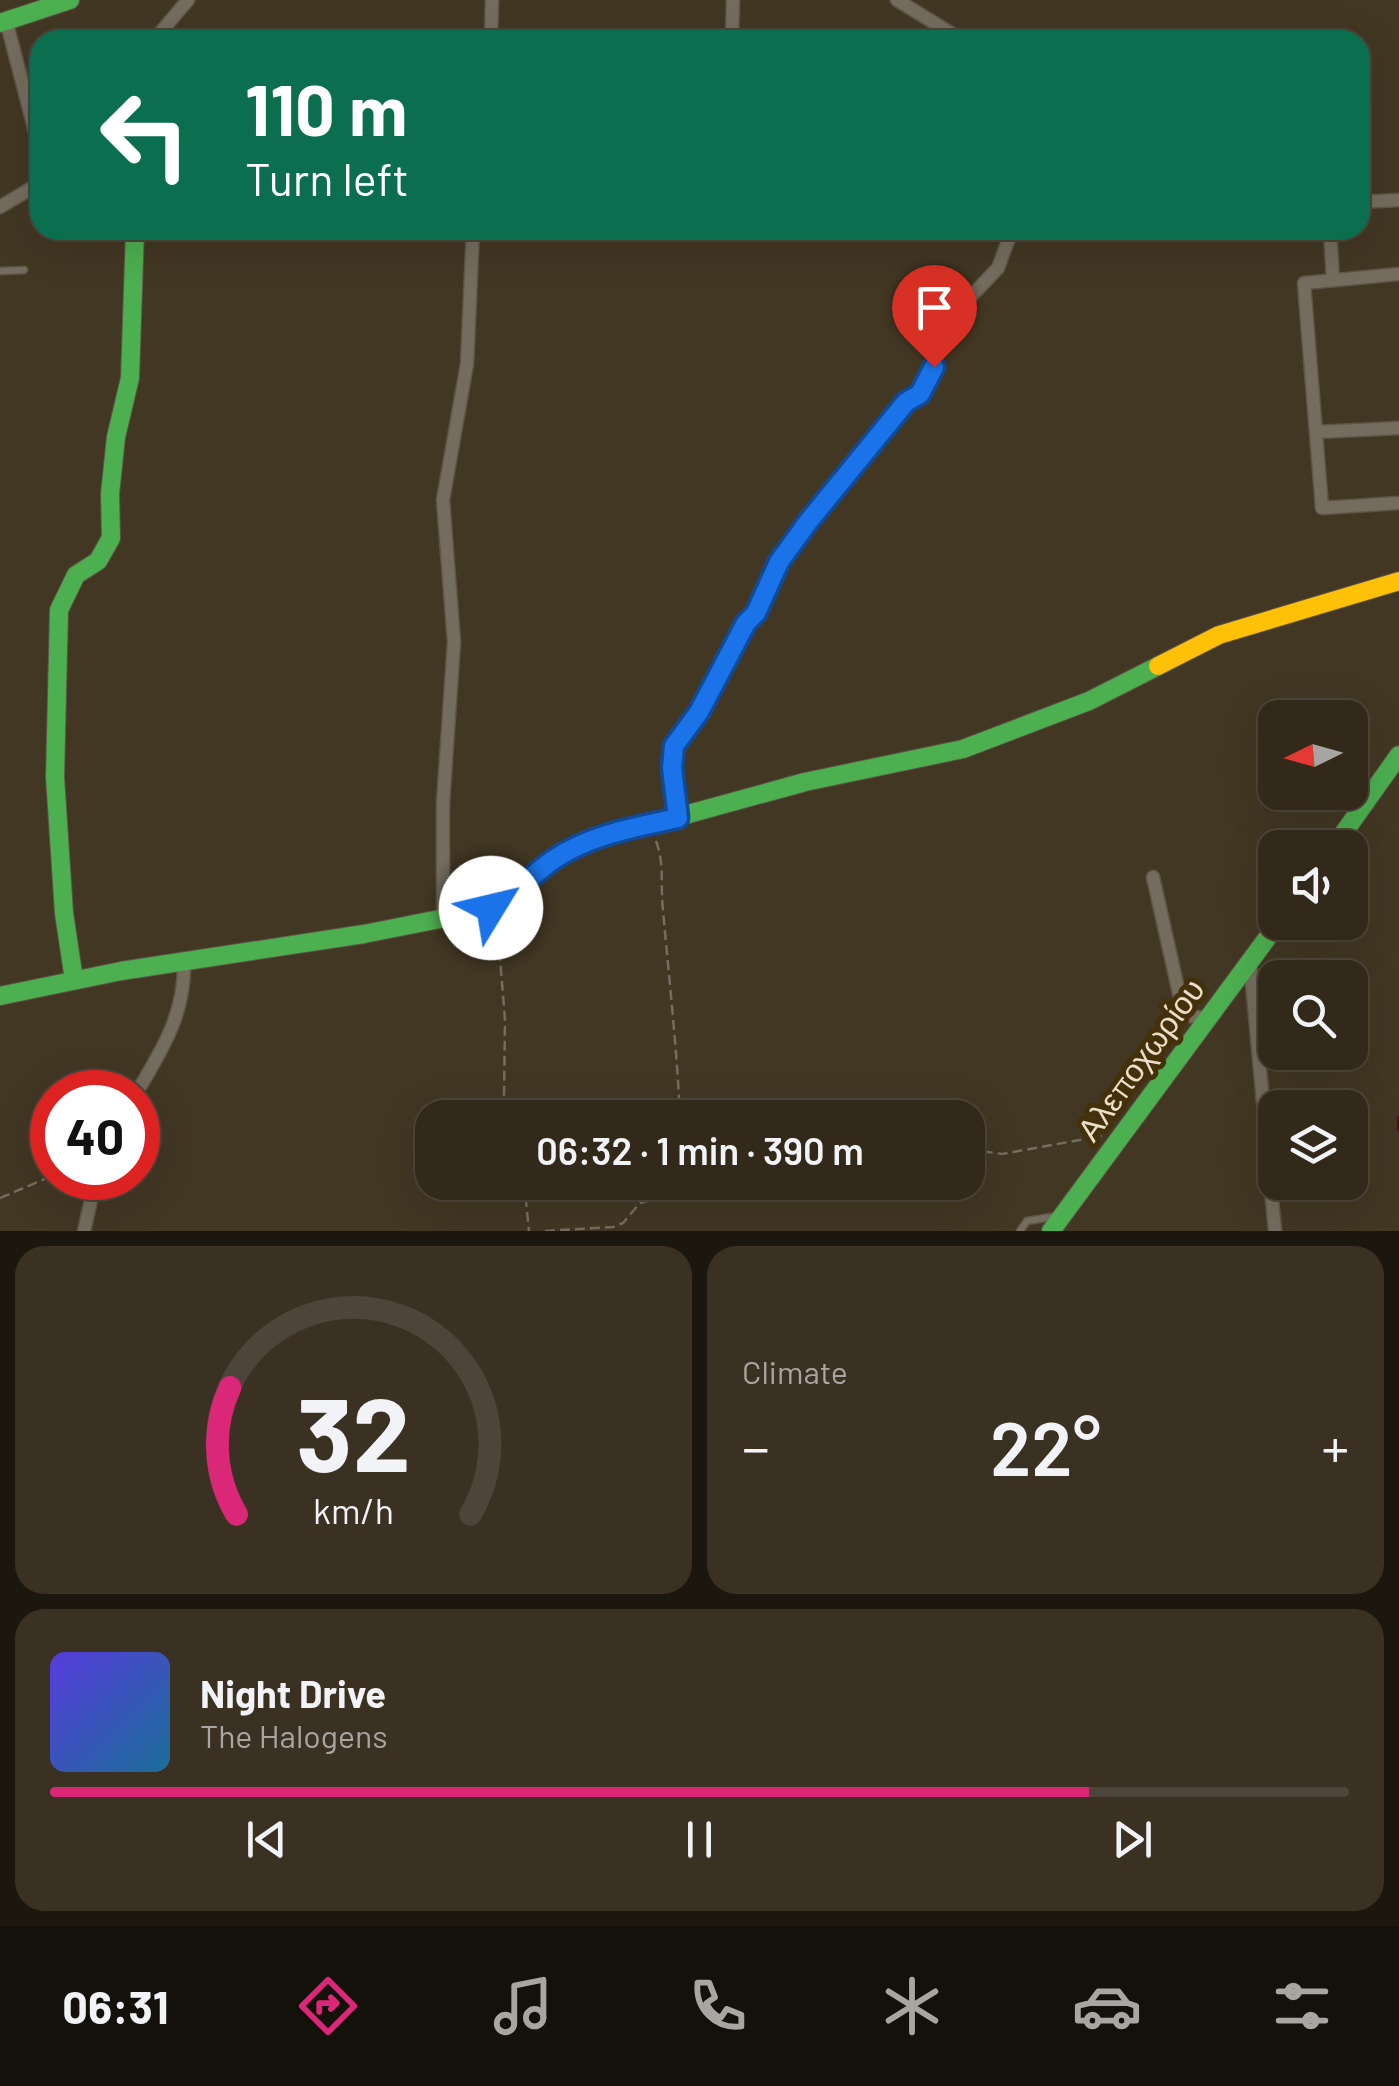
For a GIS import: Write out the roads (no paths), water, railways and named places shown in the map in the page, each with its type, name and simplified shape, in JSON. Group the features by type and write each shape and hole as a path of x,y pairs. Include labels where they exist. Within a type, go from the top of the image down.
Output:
{"street":[{"path":"30,117 2,21 70,0"},
{"path":"162,30 188,0"},
{"path":"491,30 492,0"},
{"path":"732,30 733,0"},
{"path":"896,0 946,30"},
{"path":"0,207 30,189"},
{"path":"1370,201 1399,200"},
{"path":"74,980 62,894 56,777 60,610 64,594 76,575 98,561 112,538 110,494 116,437 130,378 134,240"},
{"path":"443,920 443,804 454,661 444,500 466,364 472,240"},
{"path":"678,818 672,768 674,746 699,712 746,623 756,613 779,562 884,428 906,402 920,394 960,308 998,268 1008,240"},
{"path":"1331,240 1333,280"},
{"path":"1399,274 1304,283 1322,508 1399,502"},
{"path":"1318,432 1399,428"},
{"path":"0,996 74,980 443,920 494,906 572,849 805,782 925,759 975,745 1089,701 1219,635 1399,581"},
{"path":"1346,830 1399,755"},
{"path":"1153,877 1183,1011 1208,1019"},
{"name":"Αλεποχωρίου","path":"1051,1231 1266,940"},
{"path":"1250,962 1275,1231"},
{"path":"149,1070 178,1016 184,994 184,963"},
{"path":"84,1231 91,1200"}],"lane":[{"path":"0,271 24,270"},
{"path":"1020,1231 1026,1222 1064,1214"}],"waterway":[{"path":"1399,1118 1399,1129"}]}
